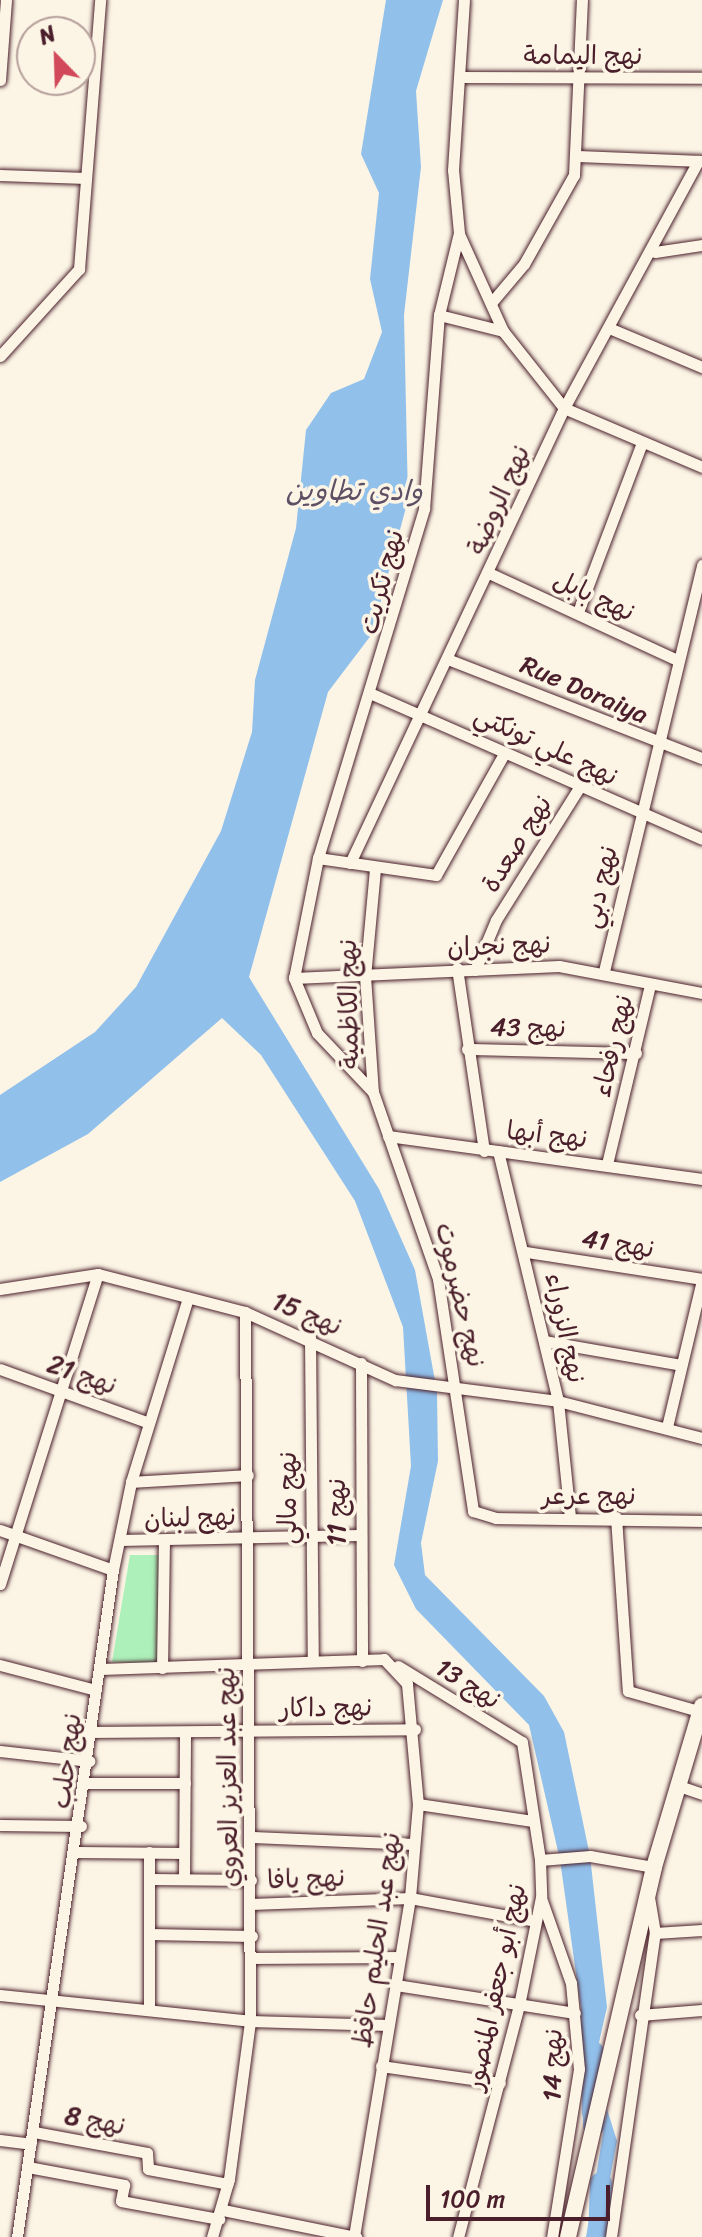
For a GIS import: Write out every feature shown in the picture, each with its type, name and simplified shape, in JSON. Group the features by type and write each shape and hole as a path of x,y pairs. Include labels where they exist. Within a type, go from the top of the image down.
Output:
{"main road":[{"path":"568,2237 594,2110 654,1867 702,1710"}],"street":[{"path":"0,80 6,0"},
{"path":"0,356 74,280 86,178 100,0"},
{"name":"نهج تكريت","path":"294,978 318,858 372,694 424,509 439,315 459,233 453,170 463,77 464,0"},
{"path":"491,303 563,199 577,156 582,0"},
{"name":"نهج اليمامة","path":"463,77 702,78"},
{"path":"577,156 700,161"},
{"name":"نهج الروضة","path":"350,863 491,574 564,408 655,252 700,161"},
{"path":"0,175 86,178"},
{"path":"459,233 503,331 564,408 702,467"},
{"path":"655,252 702,245"},
{"path":"439,315 503,331"},
{"path":"609,328 702,367"},
{"path":"578,612 642,443"},
{"name":"نهج دبي","path":"604,971 656,745 702,565"},
{"name":"نهج بابل","path":"491,574 677,660"},
{"name":"Rue Doraiya","path":"450,660 656,745 702,758"},
{"name":"نهج علي تونكتي","path":"372,694 425,713 504,754 702,839"},
{"path":"318,858 427,876 444,870 504,754"},
{"name":"نهج صعدة","path":"475,970 496,920 580,786"},
{"name":"نهج الكاظمية","path":"373,1092 365,976 375,869"},
{"path":"457,968 484,1151"},
{"name":"نهج نجران","path":"294,978 457,968 604,971 650,985 702,993"},
{"path":"294,978 317,1033 373,1092"},
{"name":"نهج رفحاء","path":"607,1164 650,985"},
{"name":"نهج 43","path":"467,1049 636,1053"},
{"name":"نهج حضرموت","path":"373,1092 428,1241 458,1383 476,1514"},
{"name":"نهج أبها","path":"388,1136 702,1179"},
{"name":"نهج الزوراء","path":"498,1151 526,1252 558,1401 570,1518"},
{"name":"نهج 41","path":"526,1252 702,1280"},
{"path":"0,1289 98,1274 65,1393 0,1584"},
{"name":"نهج 15","path":"98,1274 245,1312 310,1337 404,1382 458,1383"},
{"path":"667,1427 702,1280"},
{"name":"نهج حلب","path":"17,2237 81,1826 113,1570 131,1482 188,1298"},
{"name":"نهج عبد العزيز العروي","path":"212,2237 228,2184 250,2021 253,1837 245,1312"},
{"name":"نهج مالي","path":"310,1337 313,1660"},
{"path":"544,1341 681,1365"},
{"name":"نهج 11","path":"361,1363 358,1535 362,1661"},
{"name":"نهج 21","path":"0,1369 149,1423"},
{"path":"458,1383 558,1401 702,1438"},
{"path":"131,1482 248,1475"},
{"name":"نهج عرعر","path":"476,1514 702,1521"},
{"path":"616,1517 628,1691 702,1710"},
{"path":"0,1530 113,1570"},
{"name":"نهج لبنان","path":"120,1540 164,1544 358,1535"},
{"path":"162,1668 164,1544"},
{"path":"101,1669 248,1661 387,1661"},
{"name":"نهج عبد الحليم حافظ","path":"355,2237 410,1898 418,1804 415,1729 407,1684 387,1661"},
{"name":"نهج 13","path":"387,1661 522,1742"},
{"path":"0,1665 96,1690"},
{"name":"نهج داكار","path":"94,1732 415,1729"},
{"path":"184,1879 185,1732"},
{"name":"نهج أبو جعفر المنصور","path":"458,2237 500,2083 541,1897 540,1860 522,1742"},
{"path":"0,1751 89,1761"},
{"path":"87,1783 185,1783"},
{"path":"679,1786 702,1794"},
{"path":"418,1804 533,1821"},
{"path":"0,1825 81,1826"},
{"path":"253,1837 414,1844"},
{"path":"77,1852 184,1853"},
{"path":"149,1852 149,2006"},
{"path":"540,1860 590,1856 654,1867"},
{"path":"150,1879 251,1880"},
{"path":"611,2237 640,2015 655,1933 647,1895"},
{"name":"نهج 14","path":"541,1897 575,2013 575,2108 552,2237"},
{"name":"نهج يافا","path":"251,1904 410,1898 535,1921"},
{"path":"655,1933 702,1930"},
{"path":"150,1934 252,1936"},
{"path":"252,1958 398,1957"},
{"path":"396,1985 575,2013"},
{"path":"0,1995 56,1996 250,2021 388,2025"},
{"path":"640,2015 701,2014"},
{"path":"381,2066 500,2083"},
{"path":"0,2140 32,2138"},
{"name":"نهج 8","path":"32,2138 147,2153 148,2169 228,2184"},
{"path":"28,2167 124,2185 121,2201 221,2215 311,2233 355,2237"}],"green space":[{"path":"130,1555 160,1555 159,1663 112,1662"}],"water":[{"name":"وادي تطاوين","path":"386,0 443,0 416,91 421,167 404,315 408,500 372,634 328,692 249,977 379,1189 415,1270 437,1392 438,1461 421,1543 425,1575 544,1696 564,1732 590,1856 607,2007 582,2118 581,2009 560,1860 529,1725 416,1609 394,1565 411,1466 403,1327 355,1201 261,1055 222,1018 88,1134 0,1182 0,1095 95,1032 136,987 221,831 252,732 255,680 296,528 306,430 331,393 364,379 382,332 370,279 379,193 361,154"},
{"path":"607,2109 617,2141 599,2237 586,2237"}],"waterway":[{"path":"593,2052 594,2125"},
{"path":"599,2237 601,2183"}]}
